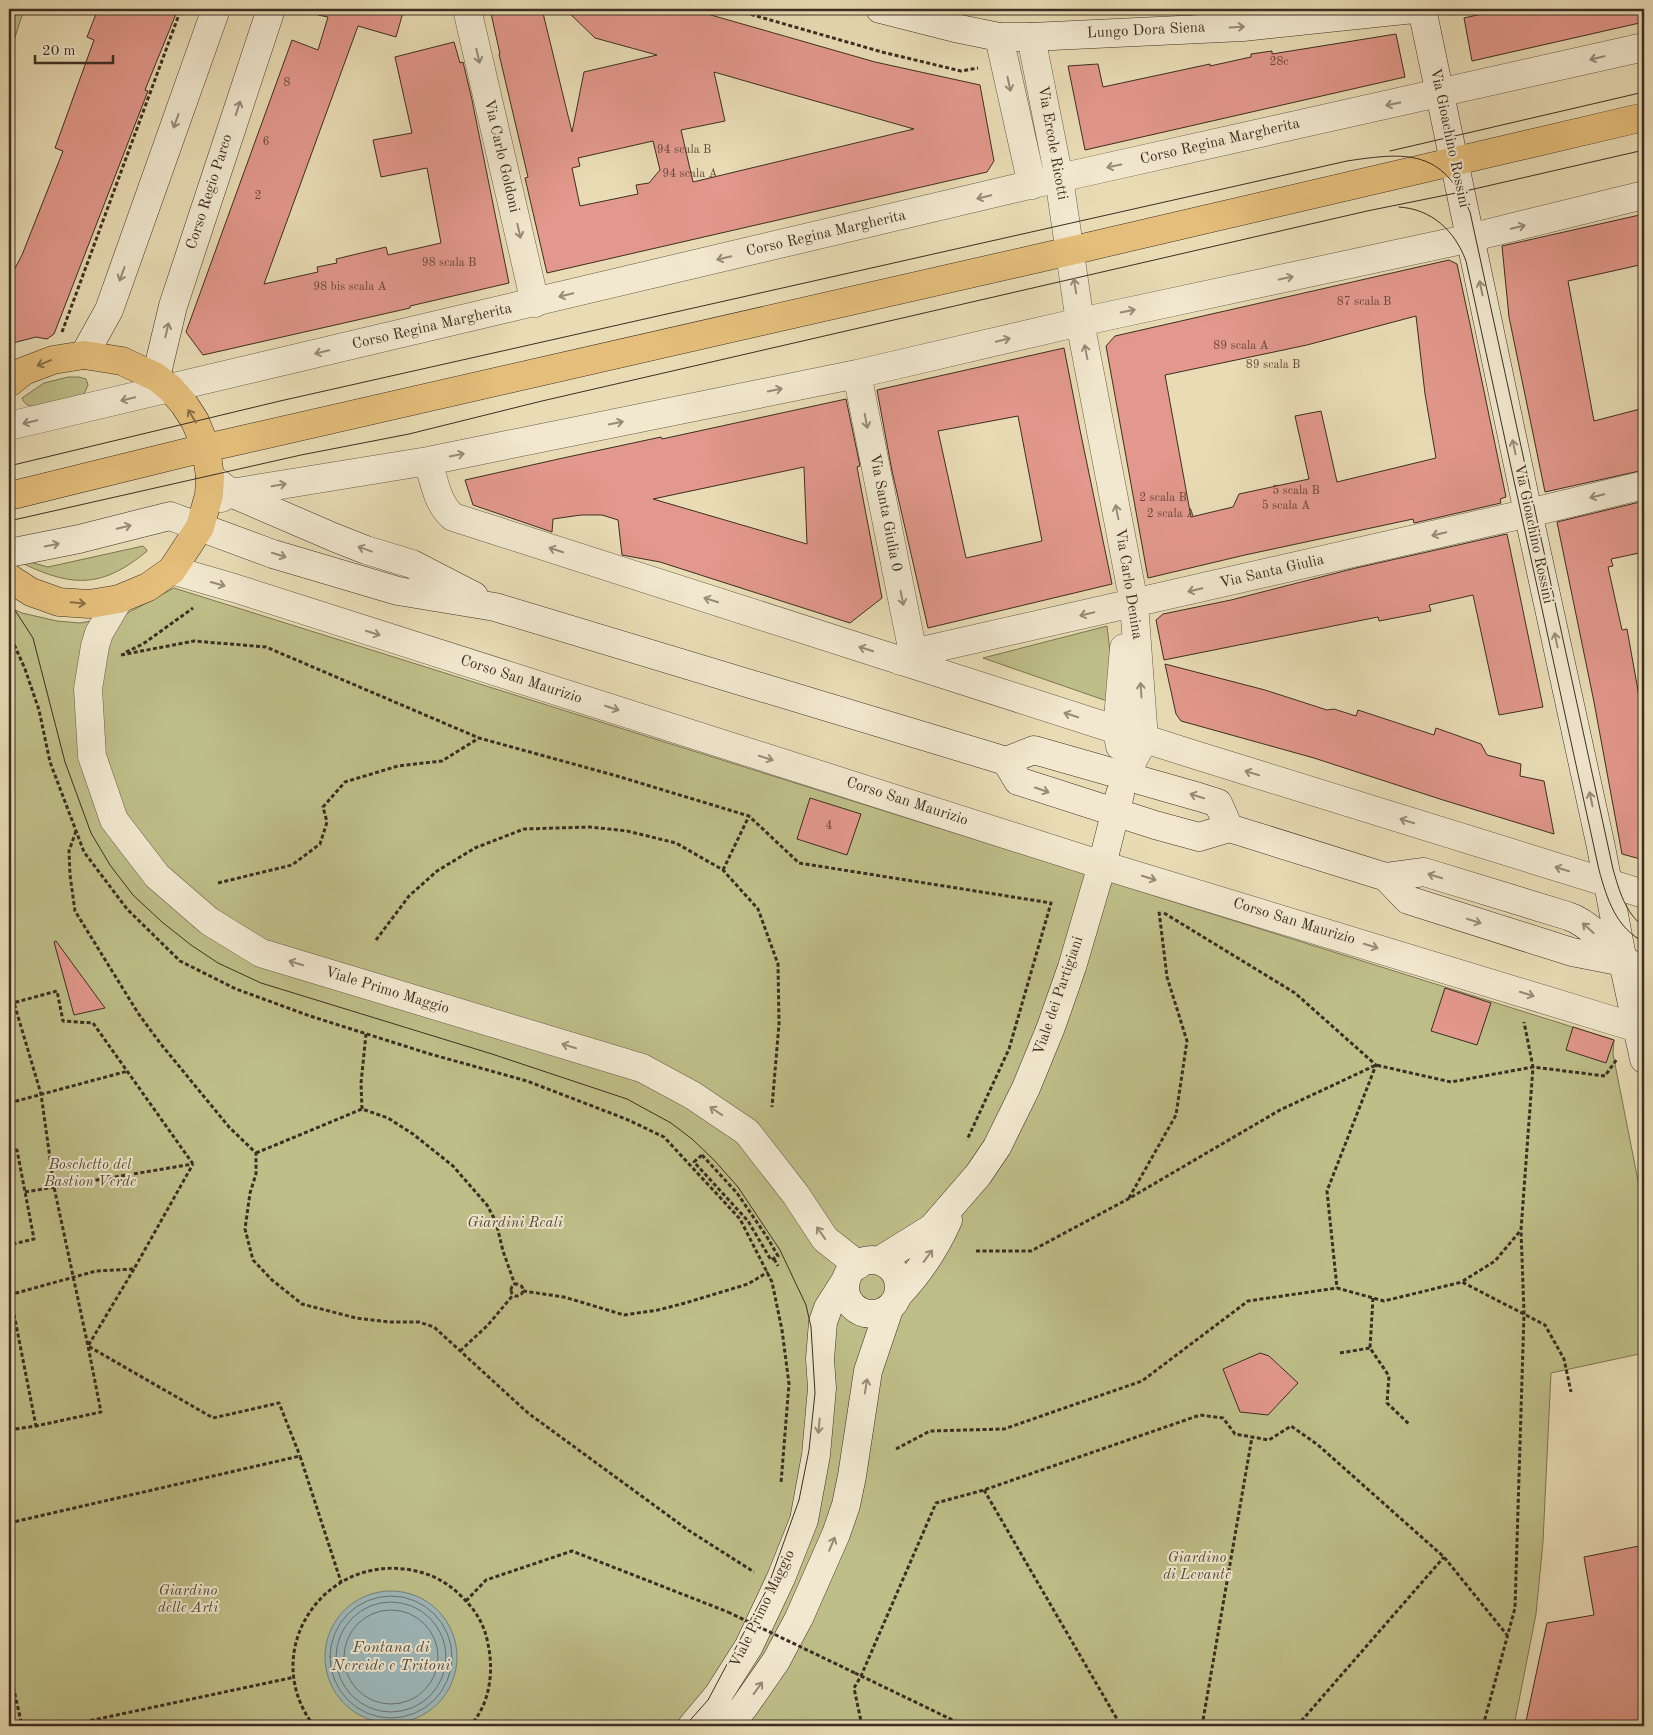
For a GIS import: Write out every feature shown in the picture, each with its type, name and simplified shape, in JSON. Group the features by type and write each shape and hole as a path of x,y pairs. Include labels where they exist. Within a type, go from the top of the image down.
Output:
{"main road":[{"path":"9,496 206,448 1644,117"},
{"path":"9,383 24,371 53,360 84,355 122,360 163,383 184,404 195,421 206,448 213,508 172,570 148,587 119,600 89,604 59,602 16,586"}],"street":[{"path":"84,355 109,310 216,9"},
{"name":"Corso Regio Parco","path":"163,383 173,306 271,9"},
{"name":"Via Carlo Goldoni","path":"466,9 535,303"},
{"name":"Lungo Dora Siena","path":"880,9 999,37 1243,27 1414,9"},
{"name":"Via Gioachino Rossini","path":"1422,9 1609,883 1634,965 1641,1029 1633,1056"},
{"name":"Via Ercole Ricotti","path":"999,37 1032,185"},
{"name":"Via Ercole Ricotti","path":"1031,37 1059,178 1070,250"},
{"name":"Corso Regina Margherita","path":"9,426 163,383 535,303 1059,178 1644,47"},
{"path":"9,553 78,539 170,516 428,461 857,374 1080,322 1470,238 1644,195"},
{"name":"Via Carlo Denina","path":"1070,250 1080,322 1128,605 1144,739"},
{"name":"Via Santa Giulia 0","path":"857,374 906,657"},
{"path":"428,461 440,502 445,511 453,517 906,657 1144,739 1644,894"},
{"name":"Via Santa Giulia","path":"906,657 1644,485"},
{"path":"213,508 273,554 398,591 495,607 1006,761 1034,750 1218,803 1228,828"},
{"path":"213,508 332,537 412,564 495,607"},
{"name":"Corso San Maurizio","path":"172,570 244,591 1102,864 1641,1029"},
{"name":"Viale Primo Maggio","path":"119,600 99,633 89,672 88,689 92,756 114,820 157,876 209,921 261,953 642,1068 692,1095 747,1132 796,1195 825,1239 861,1268 828,1308 823,1322 820,1359 822,1388 816,1455 804,1520 781,1578 749,1646 718,1695 692,1726"},
{"name":"Via Carlo Denina","path":"1124,776 1117,730 1128,605"},
{"path":"1124,776 1144,739"},
{"path":"1006,761 1018,781 1116,813 1199,837 1228,828 1386,877 1408,900 1572,952 1634,965"},
{"name":"Viale dei Partigiani","path":"861,1268 932,1228 978,1175 997,1147 1026,1088 1051,1027 1072,967 1116,813 1124,776"},
{"name":"Viale dei Partigiani","path":"894,1302 936,1246 957,1200"},
{"path":"887,1264 898,1278 899,1286 894,1302 872,1315 856,1309 846,1295 861,1268 887,1264"},
{"name":"Viale Primo Maggio","path":"728,1726 744,1707 776,1661 799,1618 836,1534 846,1505 852,1476 868,1371 894,1302"}],"path":[{"path":"73,306 181,9"},
{"path":"732,9 882,52 943,67 961,71 984,67"},
{"path":"1459,12 1469,9"},
{"path":"193,608 143,644 121,655 194,641 266,647 479,738 617,776 749,816 799,863 1051,903 1009,1049 964,1146"},
{"path":"218,883 292,865 320,844 327,822 323,807 345,782 398,766 442,761 479,738"},
{"path":"723,870 749,816"},
{"path":"376,940 409,896 436,871 475,848 524,829 590,827 627,832 676,843 723,870 758,909 778,964 779,1024 772,1107"},
{"path":"76,831 69,851 74,911 138,1013 160,1043 229,1127 256,1153 256,1174 250,1193 245,1229 253,1260 272,1280 302,1304 356,1318 390,1322 419,1322 434,1326 528,1413 688,1530 758,1575 760,1569"},
{"path":"1152,908 1295,993 1376,1064 1451,1082 1533,1067 1605,1076 1633,1056"},
{"path":"1128,1199 1176,1115 1187,1041 1167,977 1159,911"},
{"path":"9,1004 57,991 63,1021 93,1023 193,1164"},
{"path":"9,1430 101,1412 54,1187 41,1094 14,1003"},
{"path":"1483,1726 1515,1608 1524,1314 1521,1230 1533,1067 1524,1019"},
{"path":"362,1108 361,1083 366,1034"},
{"path":"976,1251 1031,1250 1128,1199 1280,1110 1376,1064"},
{"path":"1337,1288 1327,1191 1376,1064"},
{"path":"9,1102 128,1071"},
{"path":"256,1153 362,1108 388,1118 413,1134 453,1166 487,1205 496,1222 503,1251 515,1285"},
{"path":"9,1152 17,1150 34,1239 9,1245"},
{"path":"774,1259 778,1256 737,1193 702,1155 694,1162 748,1221 772,1260 774,1259 778,1266"},
{"path":"25,1192 193,1164"},
{"path":"88,1346 193,1164"},
{"path":"695,1172 700,1168"},
{"path":"896,1450 930,1430 1004,1429 1142,1381 1248,1301 1337,1288 1384,1301 1462,1282 1495,1262 1521,1230"},
{"path":"9,1294 96,1271 134,1269"},
{"path":"513,1295 518,1296 523,1292 564,1297 624,1315 658,1310 685,1303 748,1284 768,1272 772,1282 782,1330 789,1384 780,1491"},
{"path":"1462,1282 1545,1325 1564,1359 1571,1392"},
{"path":"515,1285 520,1285 523,1292"},
{"path":"513,1295 511,1289 515,1285"},
{"path":"9,1289 36,1426"},
{"path":"460,1351 488,1325 513,1295"},
{"path":"1373,1298 1370,1348 1389,1376 1386,1402 1410,1426"},
{"path":"88,1346 212,1418 280,1403 300,1456 341,1582"},
{"path":"1340,1353 1370,1348"},
{"path":"862,1726 854,1688 861,1676 936,1503 984,1490 1200,1415 1223,1418 1236,1434 1269,1440 1291,1426 1318,1445 1444,1557 1507,1635"},
{"path":"1202,1726 1252,1437"},
{"path":"9,1523 300,1456"},
{"path":"984,1490 1121,1726"},
{"path":"466,1600 486,1580 572,1551 728,1612 965,1726"},
{"path":"1297,1726 1444,1557"},
{"path":"314,1726 297,1699 293,1665 297,1640 306,1617 321,1597 341,1582 368,1570 396,1567 425,1572 451,1586 472,1606 486,1632 492,1662 489,1692 476,1720 470,1726"},
{"path":"740,1622 744,1614"},
{"path":"9,1668 22,1726"},
{"path":"65,1726 295,1677"}],"green space":[{"path":"9,9 24,9 9,56"},
{"path":"68,377 86,379 88,385 84,394 33,406 27,405 22,398 44,383"},
{"path":"143,546 147,550 146,552 130,564 102,578 73,580 42,572 24,564 28,559 33,563 48,567"},
{"name":"Giardini Reali","path":"174,588 1614,1040 1613,1054 1644,1211 1644,1353 1551,1373 1543,1542 1536,1614 1514,1726 9,1726 9,607 22,613 57,621 80,623 124,615"},
{"path":"1107,626 1112,668 1107,701 983,658"}],"water":[{"name":"Fontana di Nereide e Tritoni","path":"391,1591 404,1592 416,1596 438,1610 452,1632 456,1644 456,1670 452,1682 438,1704 416,1718 404,1722 391,1723 378,1722 366,1718 344,1704 330,1682 326,1670 325,1657 326,1644 330,1632 344,1610 366,1596 378,1592"}],"building":[{"path":"98,9 178,9 145,90 148,91 54,334 47,339 36,337 9,344 9,273 13,272 22,255 63,151 55,148 94,40 87,37"},
{"path":"319,9 404,9 396,37 358,26 264,284 318,272 317,267 337,263 336,259 386,247 388,255 441,243 427,168 381,177 373,140 412,133 395,57 454,42 460,63 463,62 472,100 509,283 410,306 410,308 203,355 186,332 292,40 318,50 328,17 318,15"},
{"path":"490,9 542,9 572,132 584,72 657,55 595,38 565,9 690,9 875,62 980,85 994,161 987,172 547,273 525,178 528,177","holes":["714,72 787,93 914,129 693,182 681,130 725,121","653,141 660,170 649,183 636,185 638,194 580,206 572,168 580,166 578,158"]},
{"path":"1504,9 1644,9 1644,22 1472,61 1464,18"},
{"path":"1396,34 1405,77 1085,150 1068,66 1098,64 1103,87 1251,57 1251,54 1272,51 1272,54"},
{"path":"1644,214 1644,264 1568,281 1594,421 1644,408 1644,470 1545,492 1509,317 1502,246"},
{"path":"1449,260 1457,264 1506,497 1500,499 1501,503 1414,523 1413,519 1148,578 1106,346 1115,336","holes":["1416,316 1425,394 1436,458 1337,482 1321,411 1295,416 1309,479 1239,494 1233,507 1191,517 1165,375 1307,345"]},
{"path":"1064,348 1112,584 928,628 892,471 877,390","holes":["1018,416 1042,541 966,558 938,431"]},
{"path":"846,399 860,466 857,467 882,598 850,623 660,562 622,555 618,520 602,515 581,515 553,519 552,532 473,505 465,480 661,437 662,439","holes":["804,467 807,544 653,499"]},
{"path":"1644,501 1644,552 1611,559 1613,566 1608,567 1622,630 1627,629 1644,724 1644,860 1622,854 1594,702 1557,522"},
{"path":"1507,534 1543,707 1499,715 1473,595 1429,605 1431,611 1379,621 1378,617 1164,660 1156,620 1163,614 1231,600 1356,568"},
{"path":"1165,664 1265,690 1327,710 1334,709 1356,716 1358,710 1434,735 1436,728 1481,744 1487,755 1521,764 1520,776 1544,781 1554,834 1314,758 1181,721 1176,714"},
{"path":"810,798 861,814 847,855 797,839"},
{"path":"56,941 105,1008 74,1015 54,942"},
{"path":"1445,988 1491,1003 1477,1045 1431,1031"},
{"path":"1573,1027 1614,1040 1606,1063 1566,1050"},
{"path":"1260,1353 1269,1356 1298,1383 1268,1415 1240,1412 1223,1369"},
{"path":"1644,1545 1644,1726 1525,1726 1547,1623 1594,1615 1584,1557"}],"tram line":[{"path":"1390,151 1644,92"},
{"path":"9,521 301,455 409,434 542,401 1367,211 1461,192 1644,150"},
{"path":"9,466 280,401 1347,161 1388,156 1420,160 1435,166 1447,176 1459,191 1470,212 1613,869 1620,893 1627,908 1644,927"},
{"path":"1399,207 1422,212 1441,223 1456,240 1466,261 1599,870 1605,892 1614,912 1626,929 1644,942"},
{"path":"9,601 33,638 65,762 91,833 110,865 133,895 162,922 218,963 261,983 492,1054 627,1099 671,1123 692,1139 714,1160 738,1187 780,1250 806,1305 811,1327 815,1393 809,1450 799,1500 767,1589 708,1700 685,1726"}],"park label":[{"name":"Boschetto del Bastion Verde","path":"90,1174"},
{"name":"Giardino di Levante","path":"1197,1566"},
{"name":"Giardino delle Arti","path":"188,1600"}]}
